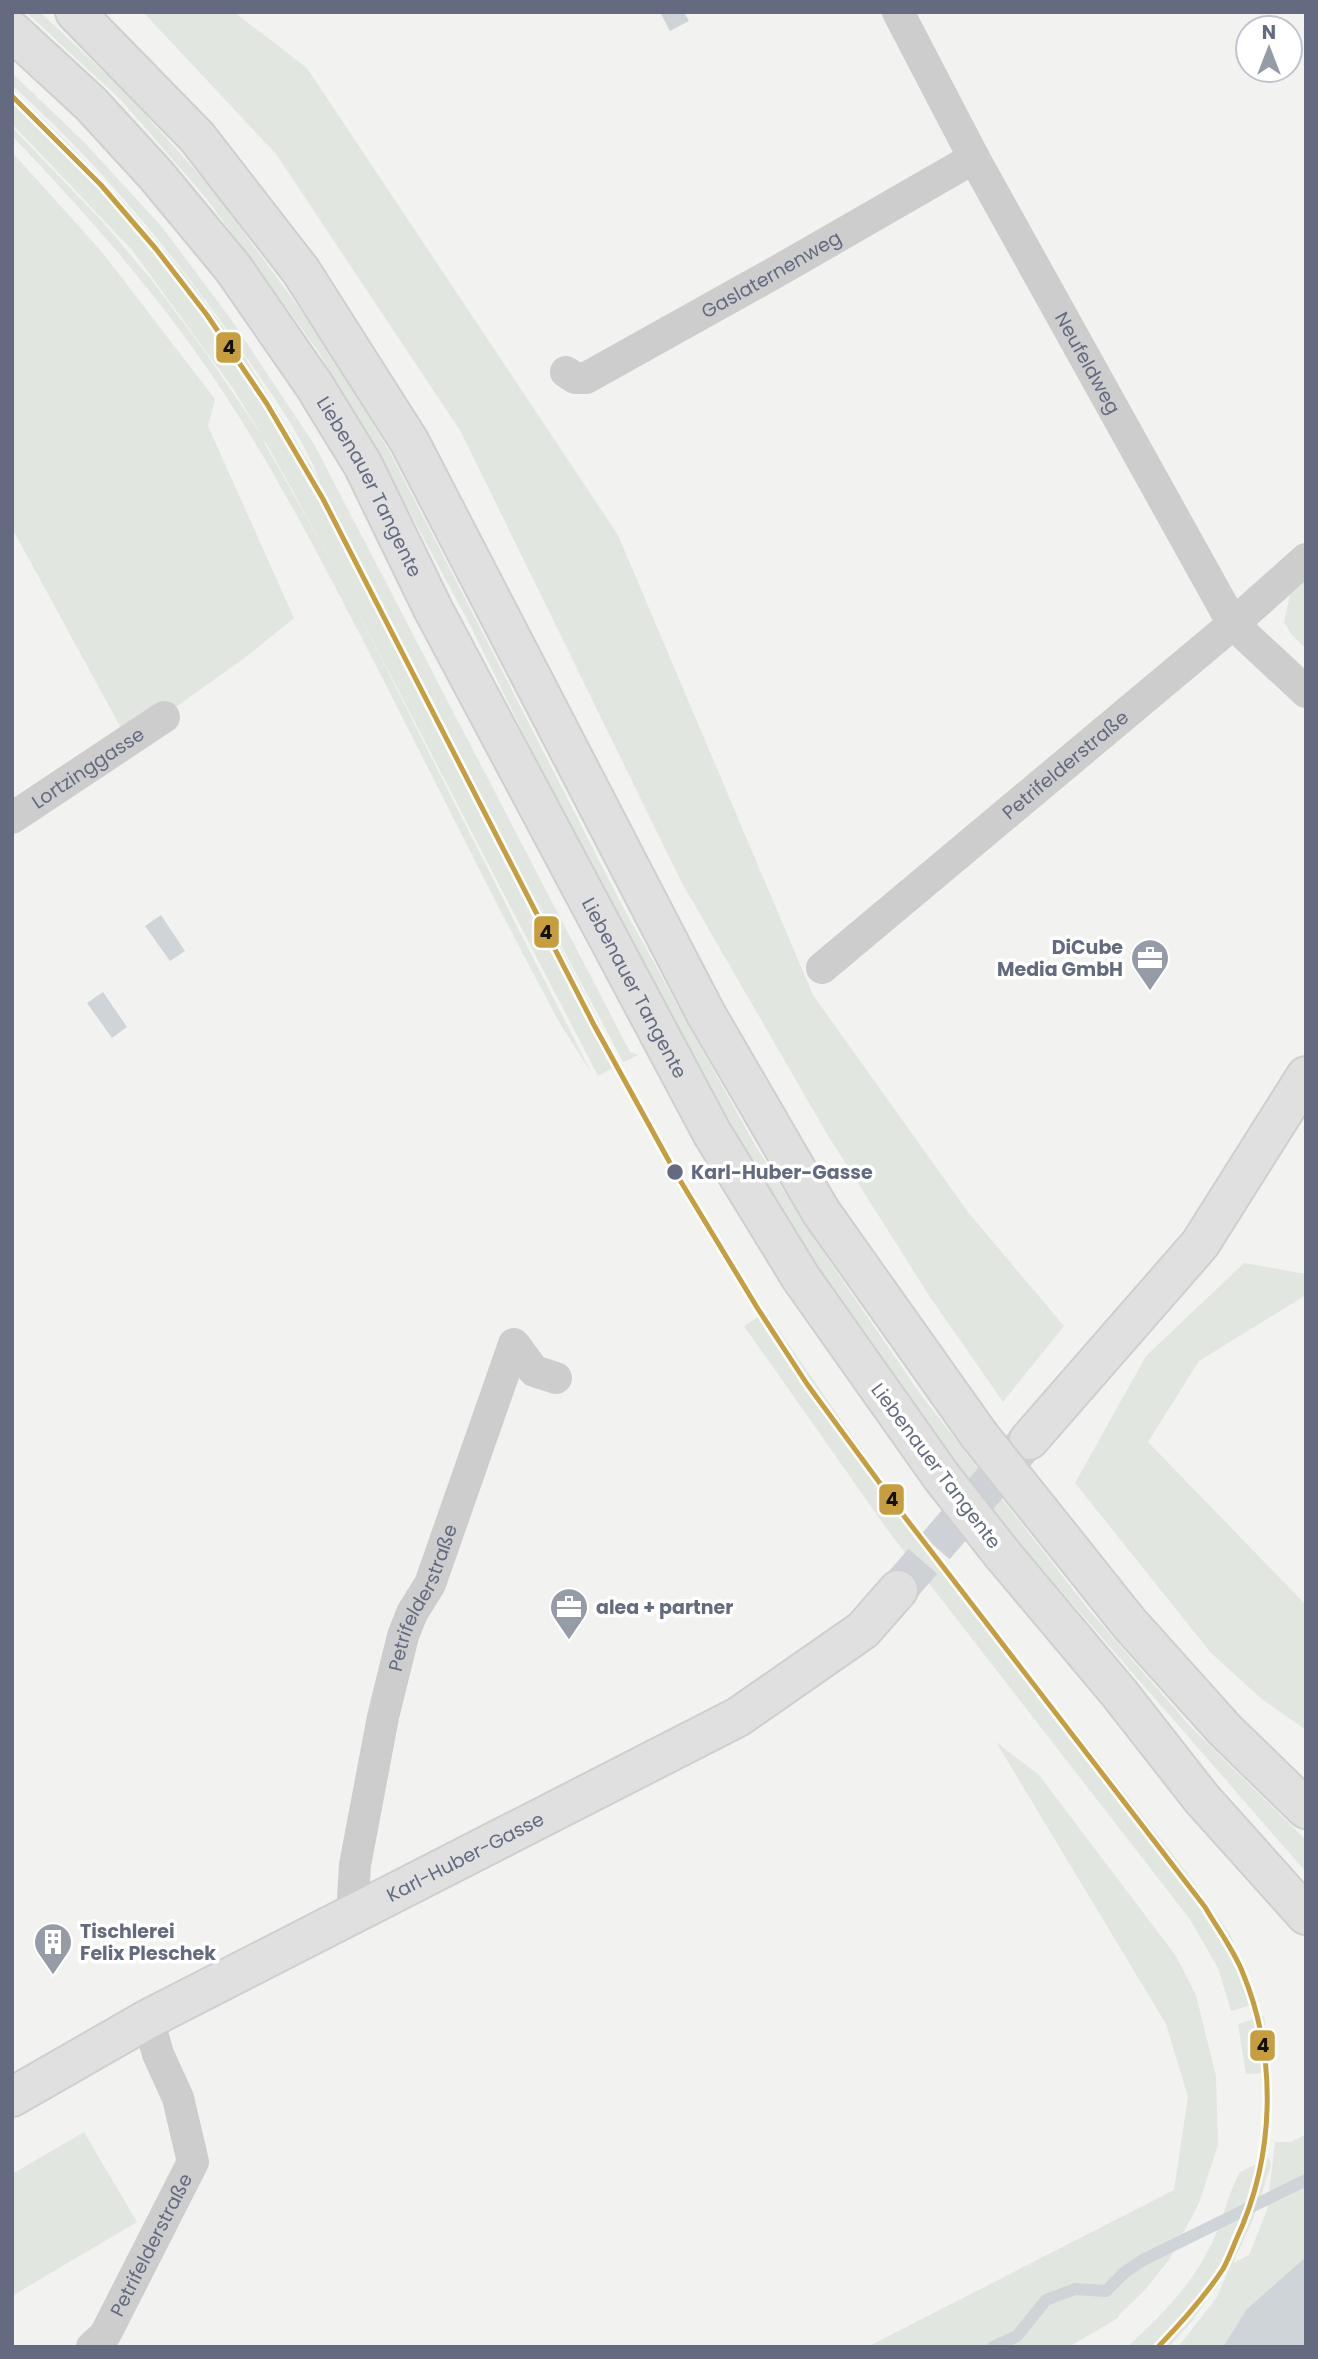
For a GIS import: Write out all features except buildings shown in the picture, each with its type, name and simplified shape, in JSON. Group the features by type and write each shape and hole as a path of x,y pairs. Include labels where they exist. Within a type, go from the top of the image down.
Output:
{"main road":[{"path":"75,12 197,137 237,188 301,271 410,441 706,1014 821,1213 979,1435 1129,1623 1207,1710 1306,1809"},
{"name":"Liebenauer Tangente","path":"12,31 91,104 156,175 233,268 314,385 363,465 440,621 712,1133 801,1278 941,1476 1003,1555 1119,1693 1202,1799 1306,1915"},
{"path":"1029,1440 1200,1244 1306,1076"},
{"name":"Karl-Huber-Gasse","path":"12,2097 148,2019 738,1717 863,1630 898,1590"}],"street":[{"name":"Neufeldweg","path":"898,12 974,158 1233,625 1306,692"},
{"name":"Gaslaternenweg","path":"566,372 575,378 586,378 974,158"},
{"name":"Petrifelderstraße","path":"822,968 1233,625 1306,559"},
{"name":"Lortzinggasse","path":"12,818 164,717"},
{"name":"Petrifelderstraße","path":"352,1915 355,1865 383,1717 403,1636 412,1613 430,1584 514,1344 534,1371 556,1378"},
{"name":"Petrifelderstraße","path":"92,2347 105,2334 193,2162 178,2098 158,2054 148,2019"}],"shaded area":[{"path":"26,12 40,12 125,92 213,190 326,345 392,456 622,905 755,1145 817,1243 921,1395 1089,1610 1190,1726 1306,1840 1306,1872 1029,1554 913,1409 809,1256 744,1151 614,917 471,627 384,464 318,351 206,198 121,100"},
{"path":"143,12 234,12 307,68 618,535 813,995 968,1212 1064,1326 1003,1402 930,1297 827,1134 682,883 461,432 276,154"},
{"path":"660,12 684,12 689,21 670,31"},
{"path":"12,73 84,142 162,227 233,322 314,444 630,1052 639,1055 623,1062 532,890 620,1064 598,1076 347,591 592,1074 559,1022 507,924 326,569 229,401 154,297 71,198 12,136 12,127 101,220 151,279 206,353 262,436 234,390 132,250 12,124 12,89 127,206 186,276 246,359 320,481 276,400 192,282 136,213 76,147 12,85","holes":["265,441 338,573 264,442"]},
{"path":"12,152 102,252 215,399 208,426 294,618 246,657 128,741 12,528"},
{"path":"1306,581 1306,649 1284,622 1290,595"},
{"path":"161,915 185,951 170,961 145,926"},
{"path":"103,992 127,1027 112,1038 87,1003"},
{"path":"1244,1263 1306,1274 1306,1295 1199,1361 1148,1442 1306,1605 1306,1730 1263,1700 1211,1653 1075,1483 1146,1356"},
{"path":"766,1312 906,1513 1187,1873 1231,1936 1258,2003 1231,2011 1218,1968 1189,1918 889,1532 744,1326"},
{"path":"996,1742 1039,1775 1176,1956 1196,1995 1216,2076 1218,2145 1199,2203 1169,2260 1118,2318 1069,2347 867,2347 1174,2190 1188,2097 1166,2024"},
{"path":"1264,2016 1271,2073 1246,2074 1238,2024"},
{"path":"84,2132 137,2222 12,2296 12,2174"},
{"path":"1306,2134 1306,2347 1178,2347 1217,2297 1228,2271 1192,2321 1169,2347 1127,2347 1164,2312 1195,2273 1212,2243 1240,2172 1269,2158 1271,2165 1254,2217 1233,2263 1249,2255 1267,2210 1275,2142 1291,2142"},
{"path":"1306,2257 1306,2347 1223,2347 1247,2309"}],"waterway":[{"path":"993,2347 1017,2336 1046,2300 1075,2289 1106,2291 1125,2272 1143,2260 1306,2180"}],"tunnel":[{"path":"898,1590 1025,1443"}],"transit line":[{"name":"4","path":"12,96 101,185 156,249 207,315 267,404 323,499 594,1025 675,1172 807,1384 904,1516 1205,1907 1230,1947 1254,2004 1262,2038 1266,2072 1265,2141 1249,2208 1223,2269 1158,2347"}],"place":[{"name":"DiCube Media GmbH","path":"1150,992"},
{"name":"Karl-Huber-Gasse","path":"675,1172"},
{"name":"alea + partner","path":"569,1641"},
{"name":"Tischlerei Felix Pleschek","path":"53,1976"}]}
